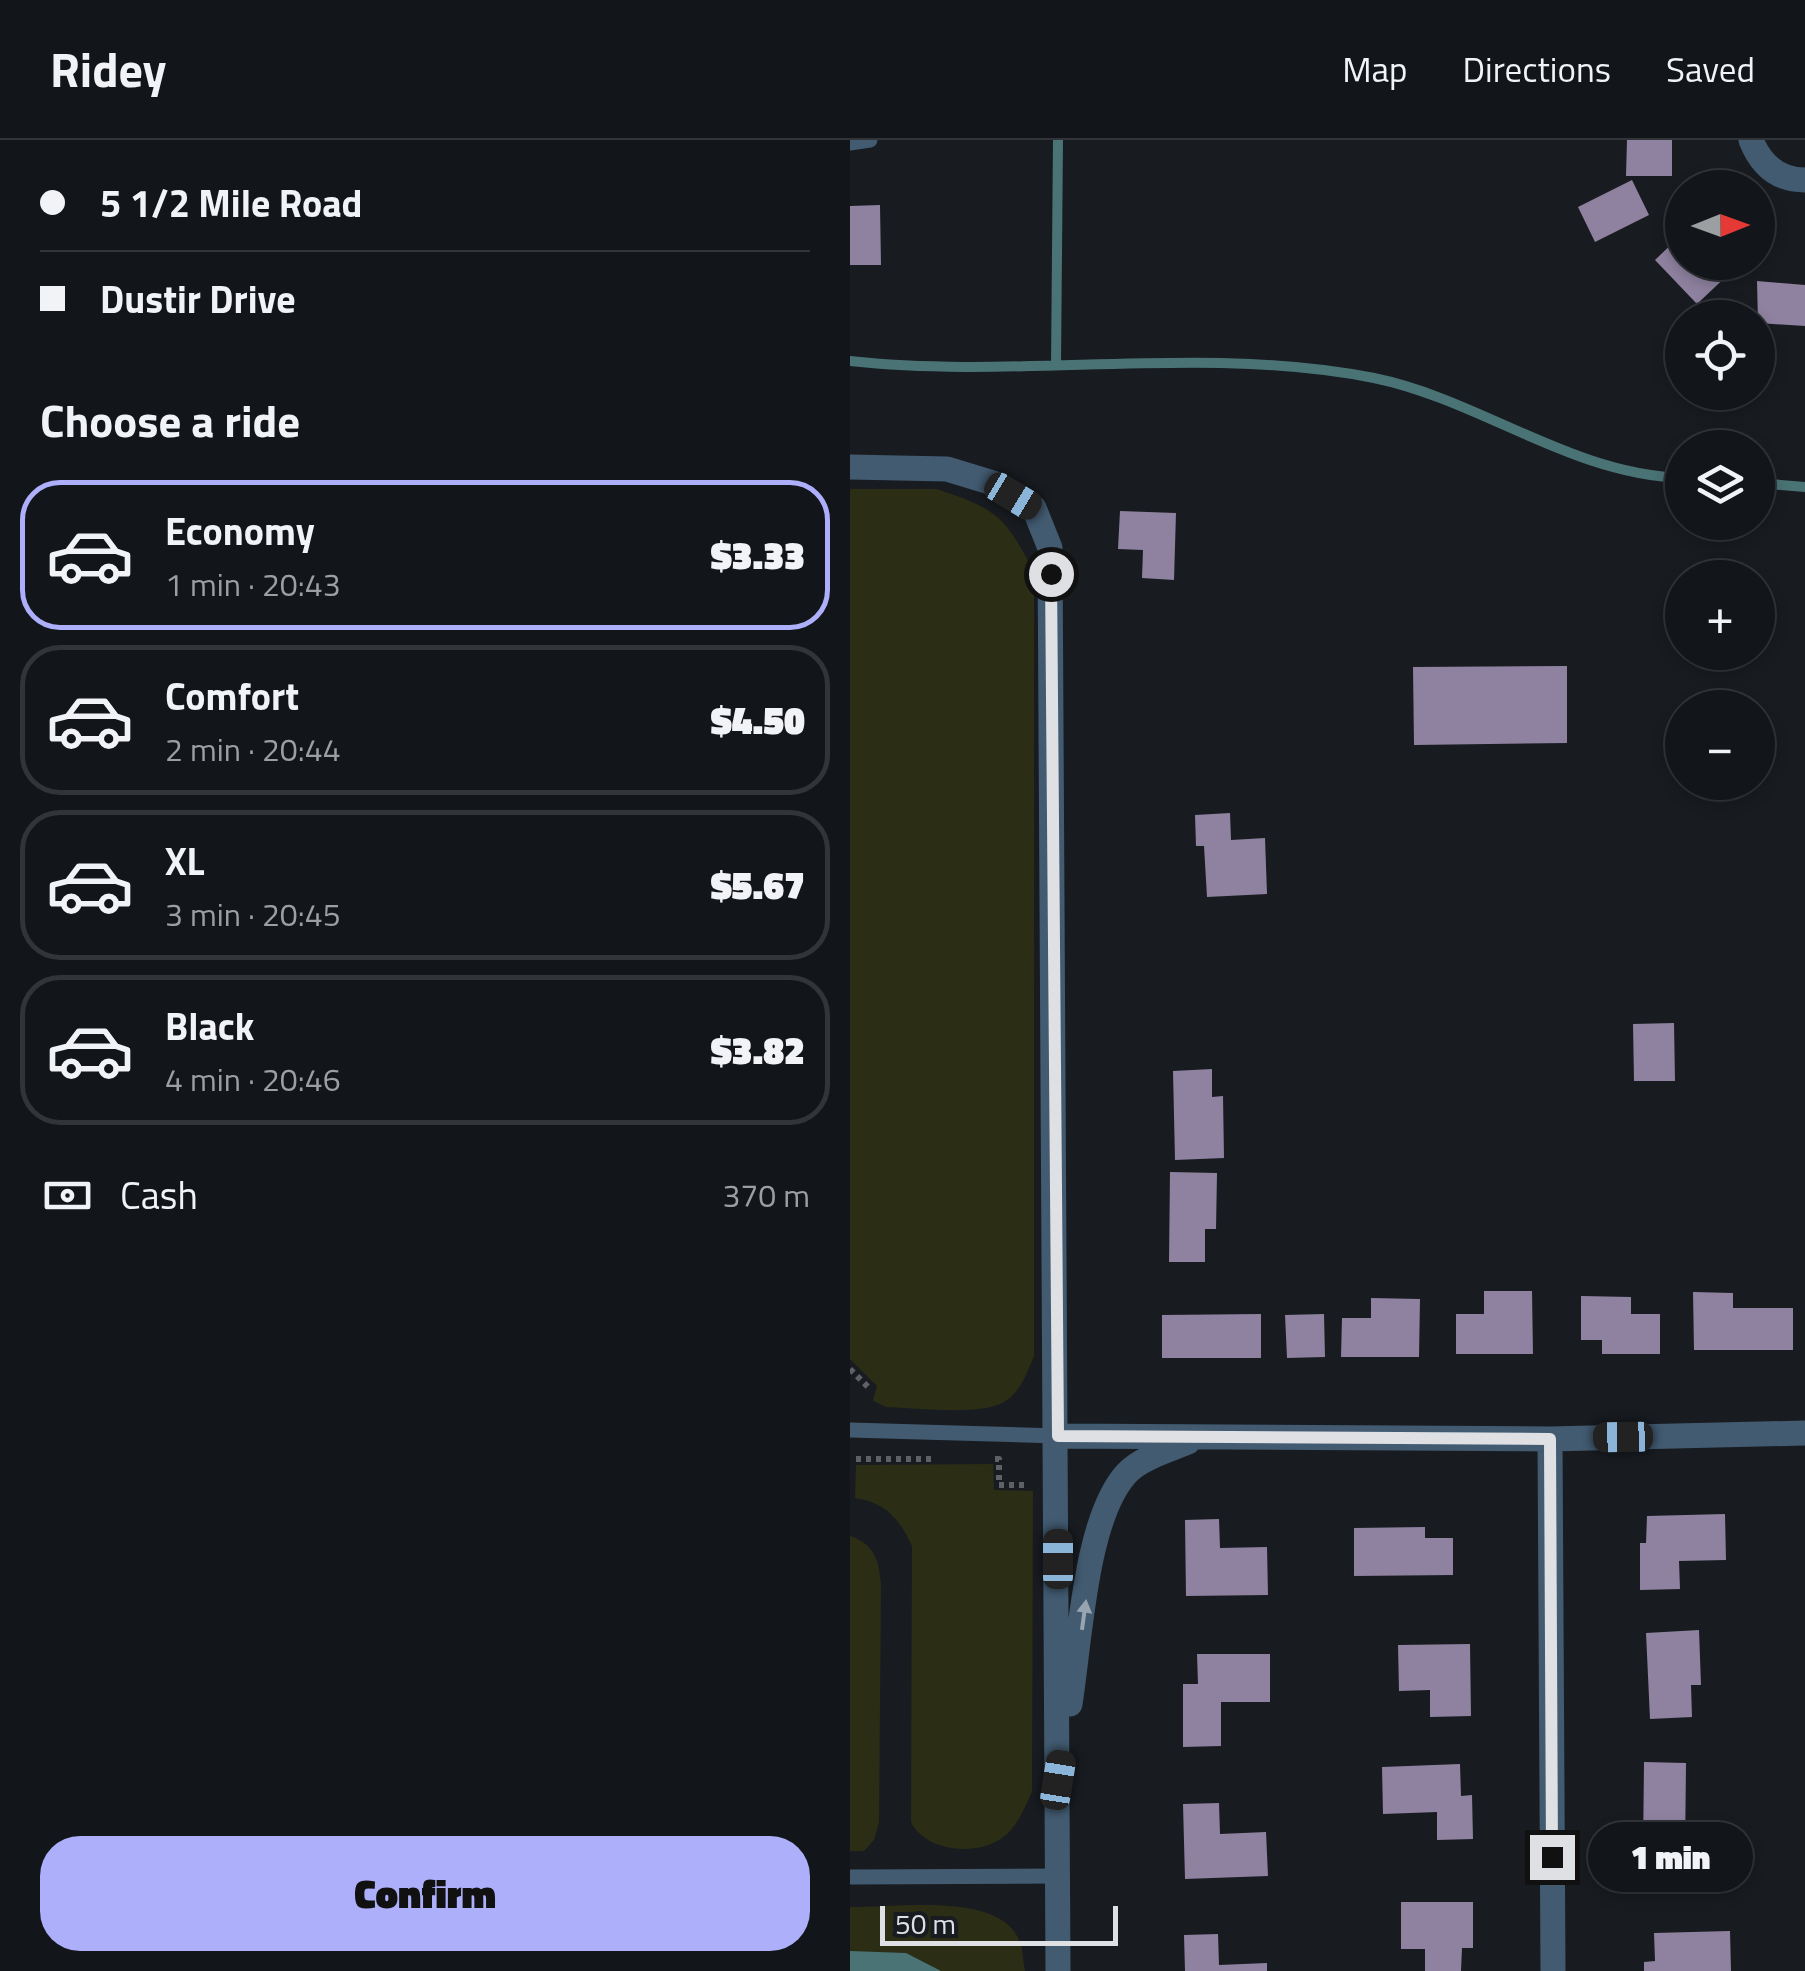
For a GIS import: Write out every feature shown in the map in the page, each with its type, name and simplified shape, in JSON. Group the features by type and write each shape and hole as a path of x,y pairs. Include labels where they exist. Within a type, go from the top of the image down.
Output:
{"street":[{"path":"1752,140 1766,166 1779,175 1805,180"},
{"path":"850,467 947,469 992,484 1034,508 1050,548 1059,1486 1058,1971"},
{"path":"1058,1436 1193,1440 1550,1439 1805,1433"},
{"path":"1550,1439 1553,1971"},
{"path":"1058,1780 1096,1534 1108,1498 1129,1470 1193,1440"}],"lane":[{"path":"850,143 870,140"},
{"path":"853,1426 1058,1436"},
{"path":"850,1878 1058,1876"}],"path":[{"path":"850,1370 869,1388"},
{"path":"856,1458 945,1459"},
{"path":"981,1459 999,1459 1000,1484 1059,1486"}],"green space":[{"path":"850,489 937,489 987,509 997,517 1015,538 1034,572 1034,1356 1010,1398 993,1406 964,1410 886,1407 873,1401 877,1386 850,1359"},
{"path":"993,1464 994,1490 1033,1491 1032,1792 1016,1823 1002,1838 978,1848 952,1848 927,1839 911,1822 912,1546 890,1513 855,1498 856,1465"},
{"path":"850,1536 874,1554 881,1585 879,1822 874,1840 864,1851 850,1851"},
{"path":"944,1906 991,1914 1008,1925 1019,1940 1025,1971 850,1971 850,1907"}],"water":[{"path":"850,1951 906,1953 941,1971 850,1971"}],"building":[{"path":"1627,140 1672,140 1672,170 1665,170 1665,176 1626,176"},
{"path":"1632,180 1649,215 1595,242 1578,207"},
{"path":"880,205 881,265 850,265 850,206"},
{"path":"1665,250 1665,270 1655,260"},
{"path":"1674,280 1722,280 1701,300 1693,300"},
{"path":"1757,281 1805,285 1805,326 1775,324 1775,300 1757,300"},
{"path":"1120,511 1176,513 1174,580 1142,578 1143,550 1118,549"},
{"path":"1567,666 1567,743 1414,745 1413,667"},
{"path":"1230,813 1231,840 1265,838 1267,894 1207,897 1204,846 1196,846 1195,815"},
{"path":"1674,1023 1675,1081 1634,1081 1633,1024"},
{"path":"1212,1069 1212,1097 1223,1096 1224,1158 1175,1160 1173,1071"},
{"path":"1170,1172 1217,1173 1216,1229 1205,1229 1205,1262 1169,1262"},
{"path":"1484,1291 1532,1291 1533,1354 1456,1354 1456,1314 1484,1314"},
{"path":"1693,1292 1733,1293 1733,1308 1793,1308 1793,1350 1694,1350"},
{"path":"1581,1296 1631,1297 1631,1314 1660,1314 1660,1354 1602,1354 1602,1340 1581,1340"},
{"path":"1371,1298 1420,1299 1419,1357 1341,1357 1342,1318 1371,1318"},
{"path":"1261,1314 1261,1358 1162,1358 1162,1315"},
{"path":"1324,1314 1325,1357 1287,1358 1285,1315"},
{"path":"1725,1514 1726,1560 1679,1561 1680,1589 1640,1590 1640,1543 1646,1543 1647,1516"},
{"path":"1219,1519 1220,1548 1267,1547 1268,1595 1186,1596 1185,1520"},
{"path":"1425,1527 1425,1538 1453,1538 1453,1575 1354,1576 1354,1528"},
{"path":"1699,1630 1701,1685 1691,1685 1692,1717 1650,1719 1646,1633"},
{"path":"1470,1644 1471,1716 1430,1717 1430,1690 1399,1691 1398,1645"},
{"path":"1197,1654 1270,1654 1270,1702 1221,1702 1221,1746 1183,1747 1183,1684 1198,1684"},
{"path":"1644,1762 1686,1763 1685,1855 1643,1854"},
{"path":"1460,1764 1461,1796 1472,1795 1473,1839 1437,1840 1437,1812 1383,1814 1382,1767"},
{"path":"1219,1803 1220,1834 1266,1832 1268,1876 1185,1879 1183,1804"},
{"path":"1401,1902 1473,1902 1473,1948 1462,1948 1461,1971 1425,1971 1425,1949 1401,1949"},
{"path":"1730,1931 1731,1971 1644,1971 1644,1962 1655,1961 1654,1933"},
{"path":"1218,1934 1219,1965 1267,1963 1267,1971 1185,1971 1184,1935"}],"waterway":[{"path":"1056,365 1058,140"},
{"path":"850,361 915,366 1178,363 1309,368 1413,388 1602,464 1665,476"},
{"path":"1775,484 1805,487"}],"route":[{"path":"1051,574 1058,1436 1193,1440 1550,1439 1552,1857"}]}
